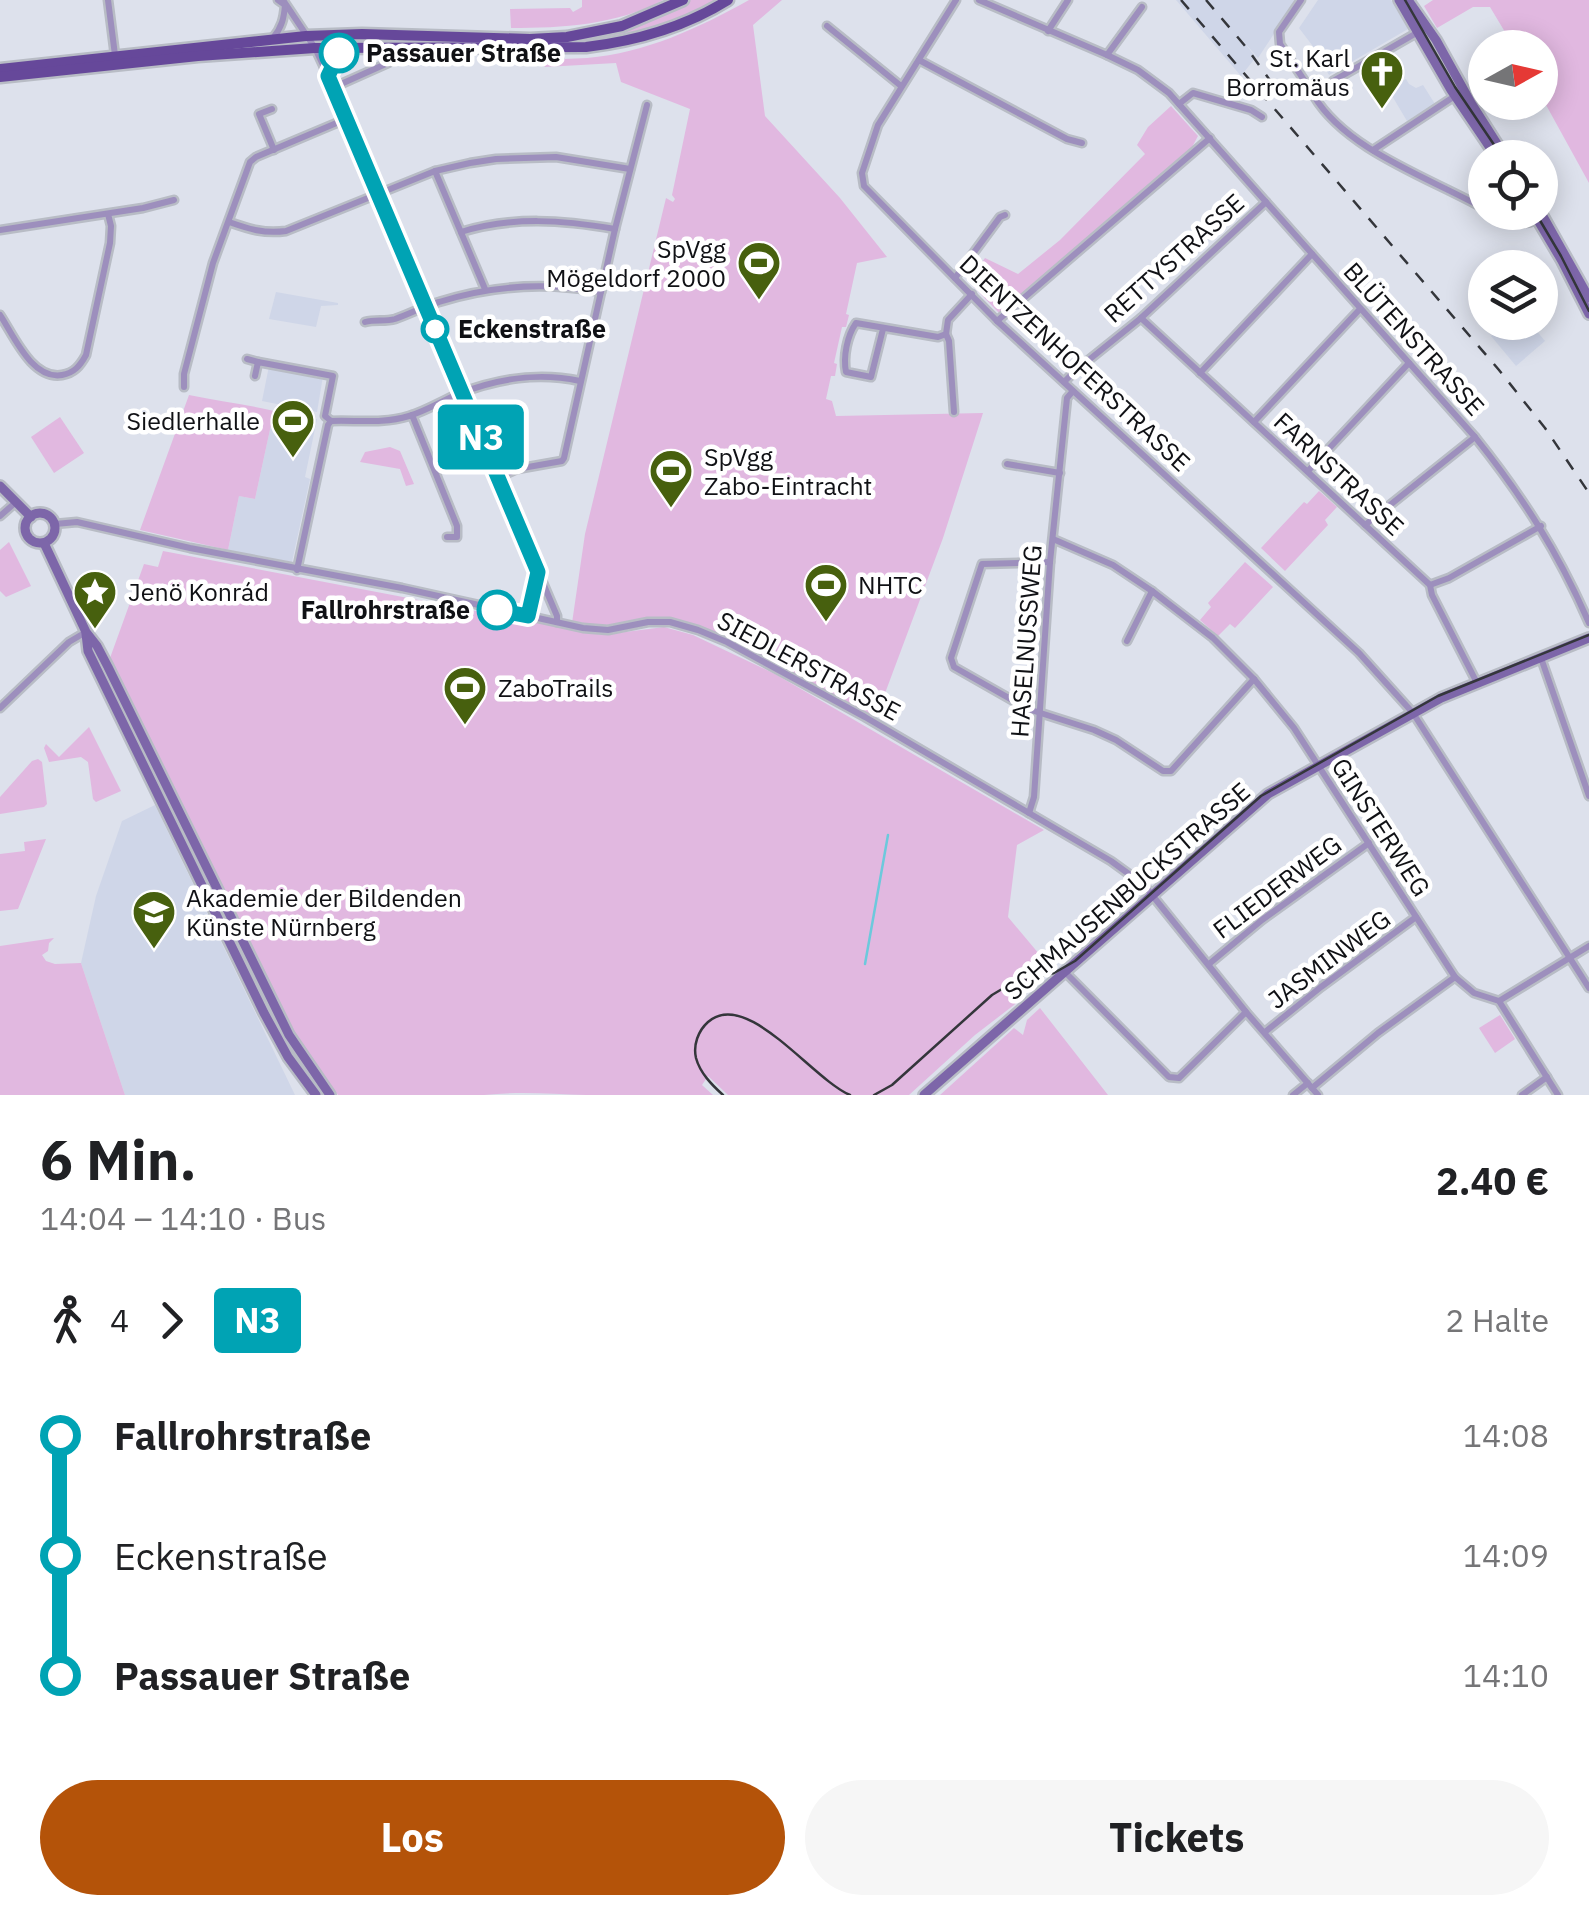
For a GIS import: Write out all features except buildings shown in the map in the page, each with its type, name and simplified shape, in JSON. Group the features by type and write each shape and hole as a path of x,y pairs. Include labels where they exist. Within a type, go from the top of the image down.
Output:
{"main road":[{"path":"0,69 306,36 567,37 622,26 683,0"},
{"path":"0,77 315,48 600,45 666,29 728,0"}],"street":[{"path":"108,0 116,57"},
{"name":"DIENTZENHOFERSTRASSE","path":"956,0 878,125 862,172 864,186 997,321 1359,654 1412,713 1589,988"},
{"name":"BLÜTENSTRASSE","path":"979,0 1138,70 1179,104 1475,438 1541,526 1589,623"},
{"path":"1048,31 1068,0"},
{"path":"1301,0 1279,32 1280,44 1306,83"},
{"path":"1399,0 1422,30"},
{"path":"1408,0 1486,140"},
{"path":"282,2 315,48 328,76 557,622"},
{"path":"272,39 282,24 282,2"},
{"path":"1108,55 1142,6"},
{"path":"827,26 900,86"},
{"path":"1333,80 1422,30"},
{"path":"332,88 388,63 393,46"},
{"path":"328,76 343,47"},
{"path":"920,60 1082,143"},
{"path":"1179,104 1193,93 1262,117"},
{"path":"1372,151 1460,93"},
{"path":"1460,93 1493,140"},
{"path":"1314,96 1344,132 1372,151 1468,200"},
{"path":"498,476 564,458 615,229 648,104"},
{"path":"272,108 259,114 274,150"},
{"path":"184,387 213,263 250,162 346,120"},
{"path":"997,321 1210,138"},
{"path":"229,222 255,232 286,231 435,171 496,159 556,157 630,169"},
{"path":"435,171 485,290"},
{"path":"0,230 174,200"},
{"name":"RETTYSTRASSE","path":"1064,382 1142,318 1266,202"},
{"path":"0,315 33,365 48,374 74,372 86,355 110,243 108,214"},
{"path":"955,278 1005,214"},
{"path":"461,232 522,220 576,222 615,229"},
{"path":"1546,230 1589,314"},
{"path":"1547,230 1589,298"},
{"path":"1200,373 1312,254"},
{"path":"364,322 390,321 426,306 519,285 602,292"},
{"path":"954,412 948,320 972,294"},
{"path":"1254,422 1360,308"},
{"name":"FARNSTRASSE","path":"1142,318 1430,585 1476,683"},
{"path":"883,329 871,377 846,372 844,362 856,323 938,337 946,334"},
{"path":"247,359 333,376 325,416 331,421 385,422 506,379 557,376 580,382"},
{"path":"255,376 258,362"},
{"path":"1308,471 1409,363"},
{"name":"HASELNUSSWEG","path":"1029,813 1034,797 1050,562 1067,398 1073,391"},
{"path":"412,415 457,526 457,536 447,538"},
{"path":"297,570 331,421"},
{"path":"1366,525 1475,438"},
{"path":"1007,464 1060,472"},
{"path":"0,486 30,517"},
{"path":"0,516 16,502"},
{"path":"38,513 47,514 55,524 54,535 44,543 27,535 30,517 38,513"},
{"name":"SIEDLERSTRASSE","path":"55,524 77,522 593,629 670,622 711,635 781,670 1029,813 1144,885 1318,1095"},
{"path":"1430,585 1541,526"},
{"name":"GINSTERWEG","path":"1053,539 1113,564 1152,591 1213,638 1254,679 1288,718 1455,976 1474,993 1499,1001 1558,1095"},
{"path":"44,543 288,1035 322,1093"},
{"path":"1050,562 982,564 951,658 954,667 1040,714 1094,730 1164,771 1171,771 1254,679"},
{"path":"528,616 538,572"},
{"path":"1127,641 1152,591"},
{"path":"0,708 69,642 86,632"},
{"path":"86,632 88,651 280,1044 322,1093"},
{"name":"SCHMAUSENBUCKSTRASSE","path":"924,1095 1258,802 1412,713 1589,638"},
{"path":"1540,657 1589,796"},
{"path":"154,788 165,782"},
{"name":"FLIEDERWEG","path":"1209,964 1262,920 1369,843"},
{"name":"JASMINWEG","path":"1266,1032 1416,917"},
{"path":"1499,1001 1589,946"},
{"path":"1066,972 1168,1078 1178,1078 1246,1012"},
{"path":"1293,1095 1455,976"},
{"path":"1522,1095 1547,1077"}],"shaded area":[{"path":"582,0 663,0 608,20 511,28 510,9 570,8 573,12 582,7"},
{"path":"690,0 719,0 633,34 541,44 666,13"},
{"path":"749,0 782,0 753,25 765,116 840,198 887,257 857,263 846,314 849,315 846,327 842,327 835,376 831,376 826,399 832,401 836,416 983,413 943,538 875,720 742,645 680,621 653,619 609,627 572,623 585,534 666,198 673,202 675,199 672,195 690,109 621,82 616,63 545,67 540,59 587,58 630,51 691,29"},
{"path":"1176,0 1296,0 1258,58 1236,33 1256,57 1241,76"},
{"path":"1318,0 1391,0 1408,29 1329,75 1299,28"},
{"path":"1433,0 1589,0 1589,183 1554,120 1558,120 1558,30 1504,30 1490,7 1473,7 1437,28 1424,6"},
{"path":"1406,79 1416,88 1423,85 1435,104 1407,121 1388,89"},
{"path":"1171,106 1198,136 1191,149 1000,314 968,281 985,258 1018,274 1060,240 1145,154 1137,145 1148,127"},
{"path":"276,292 338,305 321,306 316,327 269,319"},
{"path":"1494,340 1544,340 1545,341 1516,366"},
{"path":"269,366 323,376 317,412 262,401"},
{"path":"189,395 274,411 255,499 239,496 228,550 140,530"},
{"path":"274,411 317,419 305,477 310,479 292,562 228,550 239,496 255,499"},
{"path":"60,417 84,453 54,473 31,437"},
{"path":"390,447 400,451 414,484 406,486 400,469 360,462 365,452"},
{"path":"1319,491 1337,507 1325,520 1328,525 1285,571 1261,548"},
{"path":"9,542 31,586 6,597 0,591 0,550"},
{"path":"163,551 602,635 664,627 693,635 775,674 1044,830 1017,845 1008,917 1050,967 1014,1005 909,1095 728,1095 708,1076 702,1085 713,1095 338,1095 303,1049 265,981 110,658 144,564 158,567"},
{"path":"1245,562 1273,587 1235,628 1230,624 1218,636 1200,620 1211,607 1208,603"},
{"path":"89,727 121,791 96,802 88,762 81,757 49,762 44,748 46,744 59,757"},
{"path":"38,759 42,762 47,804 0,814 0,797"},
{"name":"Akademie der Bildenden Künste Nürnberg","path":"155,805 295,1095 125,1095 81,963 96,896 122,821"},
{"path":"46,839 18,909 0,911 0,854 25,851 24,842"},
{"path":"54,938 42,955 55,964 81,963 125,1095 0,1095 0,946"},
{"path":"1040,1008 1108,1095 940,1095 1014,1028 1023,1035 1027,1020"},
{"path":"1500,1015 1515,1039 1495,1053 1479,1028"}],"waterway":[{"path":"865,964 888,835"}],"tram line":[{"path":"1405,0 1491,140"},
{"path":"1546,230 1589,311"},
{"path":"874,1095 892,1085 992,995 1012,983 1054,973 1075,961 1261,796 1438,696 1589,635"},
{"path":"723,1095 700,1069 695,1048 704,1026 724,1015 741,1017 760,1026 850,1095"}],"railway":[{"path":"1181,0 1499,370 1589,493"},
{"path":"1206,0 1274,86"}],"bus line":[{"name":"N3","path":"339,53 328,76 538,572 528,616 497,610"}],"place":[{"name":"Passauer Straße","path":"339,53"},
{"name":"St. Karl Borromäus","path":"1382,110"},
{"name":"SpVgg Mögeldorf 2000","path":"759,301"},
{"name":"Eckenstraße","path":"435,329"},
{"name":"Siedlerhalle","path":"293,459"},
{"name":"SpVgg Zabo-Eintracht","path":"671,509"},
{"name":"Fallrohrstraße","path":"497,610"},
{"name":"NHTC","path":"826,623"},
{"name":"Jenö Konrád","path":"95,630"},
{"name":"ZaboTrails","path":"465,726"},
{"name":"Akademie der Bildenden Künste Nürnberg","path":"154,950"}]}
